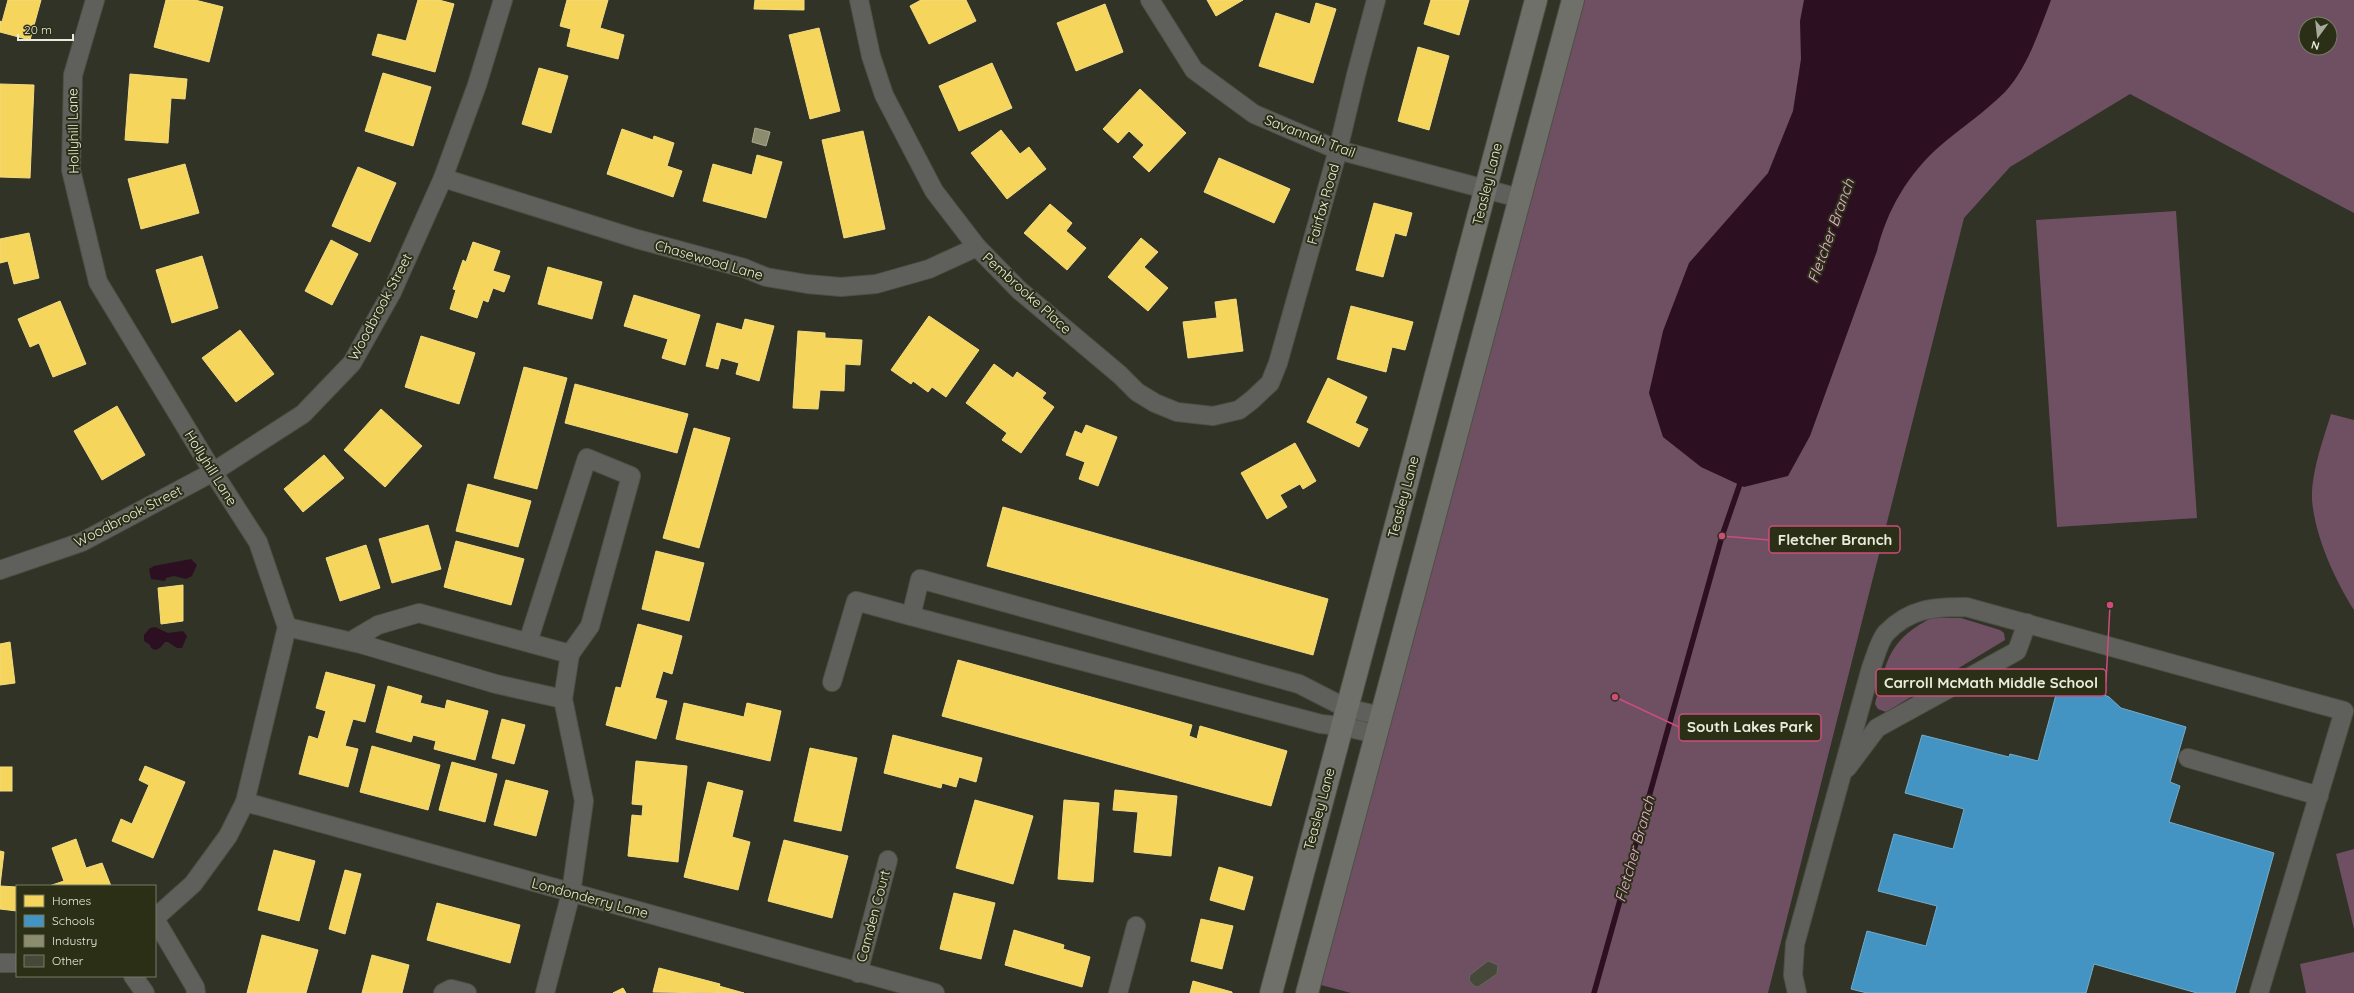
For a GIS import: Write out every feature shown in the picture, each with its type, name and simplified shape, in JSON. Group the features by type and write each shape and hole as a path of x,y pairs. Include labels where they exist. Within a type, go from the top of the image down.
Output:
{"main road":[{"name":"Teasley Lane","path":"1271,993 1343,717 1536,0"},
{"path":"1307,993 1572,0"}],"street":[{"name":"Hollyhill Lane","path":"95,0 73,75 72,170 98,282 213,472 258,542 287,627"},
{"name":"Woodbrook Street","path":"0,570 82,542 213,472 303,414 352,363 392,292 443,178 475,92 503,0"},
{"name":"Pembrooke Place","path":"858,0 871,56 884,95 934,191 977,247 1020,290 1120,375 1137,392 1155,403 1177,412 1213,416 1239,410 1252,400"},
{"name":"Savannah Trail","path":"1150,0 1194,70 1254,114 1338,150 1519,198"},
{"name":"Fairfax Road","path":"1252,400 1270,383 1278,363 1338,150 1376,0"},
{"name":"Chasewood Lane","path":"443,178 637,239 744,268 766,277 807,284 841,287 876,284 929,269 977,247"},
{"path":"528,642 587,458 631,476 590,626 570,654 563,699 584,801 571,893 545,993"},
{"path":"911,616 920,579 1299,684 1343,717 1378,725"},
{"path":"832,682 856,601 1321,724 1343,717"},
{"path":"1797,993 1793,975 1795,944 1871,668 1885,634 1915,611 1937,607 1966,607 2344,711 2260,993"},
{"path":"351,642 378,625 419,613 570,654"},
{"path":"1841,775 1877,728 2017,651 2027,624"},
{"path":"156,918 193,884 228,836 245,802 287,627 351,642 496,684 563,699"},
{"path":"2188,758 2319,796"},
{"name":"Londonderry Lane","path":"245,802 430,852 858,973 876,986 935,993"},
{"name":"Camden Court","path":"858,973 888,860"},
{"path":"156,921 195,987 196,993"},
{"path":"1118,993 1136,926"},
{"path":"0,963 16,963"},
{"path":"135,977 145,993"},
{"path":"443,993 451,989 467,993"}],"shaded area":[{"path":"1572,0 2354,0 2354,213 2130,94 2010,167 1964,218 1768,993 1351,993 1310,982"},
{"path":"2176,211 2197,518 2057,527 2036,220"},
{"path":"2331,414 2354,420 2354,610 2327,558 2317,529 2312,500 2315,468"},
{"path":"1931,618 1961,618 2000,630 2004,633 2005,640 1886,712 1878,709 1875,704 1891,653 1906,635"},
{"path":"2354,849 2354,929 2336,854"},
{"path":"2354,952 2354,993 2306,993 2300,964"}],"water":[{"path":"1804,0 2051,0 2032,48 2013,82 2005,92 1940,146 1918,168 1900,194 1881,236 1877,251 1810,436 1788,476 1744,487 1701,467 1663,437 1649,393 1663,331 1689,263 1768,173 1793,111 1801,59 1800,21"},
{"path":"191,559 197,565 192,576 186,579 174,576 166,578 165,581 151,579 149,569 154,566"},
{"path":"155,627 168,633 183,631 187,636 182,648 177,648 168,642 165,642 160,648 155,650 151,648 150,645 144,641 144,635 150,628"}],"building: Homes":[{"path":"8,0 41,0 30,40 0,32 0,21 2,22"},
{"path":"166,0 195,0 223,7 209,62 154,47"},
{"path":"418,0 439,0 454,4 435,72 372,55 378,34 406,41"},
{"path":"567,0 608,0 600,28 624,35 618,59 567,46 571,29 560,26"},
{"path":"755,0 804,0 804,10 754,9"},
{"path":"921,0 966,0 976,21 929,44 910,6"},
{"path":"1207,0 1243,0 1216,16"},
{"path":"1431,0 1469,0 1459,35 1424,24"},
{"path":"1316,3 1336,9 1313,83 1259,66 1276,13 1310,24"},
{"path":"1105,4 1123,52 1076,71 1057,23"},
{"path":"819,28 840,111 810,119 789,35"},
{"path":"1418,47 1449,56 1429,130 1398,121"},
{"path":"992,63 1012,108 959,131 939,86"},
{"path":"539,68 568,76 551,133 522,124"},
{"path":"383,73 431,87 413,146 365,131"},
{"path":"130,74 187,79 185,99 171,98 168,143 125,140"},
{"path":"0,84 34,85 30,178 0,177"},
{"path":"1140,89 1186,133 1149,172 1133,157 1144,145 1129,131 1118,143 1103,129"},
{"path":"622,129 653,140 654,136 674,143 667,166 682,171 673,197 607,174"},
{"path":"1001,130 1020,154 1029,147 1046,169 1007,199 971,153"},
{"path":"863,131 885,229 844,238 822,140"},
{"path":"757,155 782,162 766,218 703,201 713,164 752,175"},
{"path":"1219,158 1290,189 1274,223 1204,192"},
{"path":"185,164 199,213 141,229 128,179"},
{"path":"358,167 396,183 370,242 332,226"},
{"path":"1374,203 1412,213 1406,236 1395,233 1383,277 1356,270"},
{"path":"1050,204 1072,223 1066,231 1086,248 1067,270 1024,233"},
{"path":"29,233 39,278 14,284 8,261 0,263 0,239"},
{"path":"1141,238 1158,252 1144,267 1168,288 1148,311 1108,277"},
{"path":"331,240 358,254 332,305 305,291"},
{"path":"473,242 500,251 493,271 510,276 504,292 493,288 488,302 483,300 477,318 450,309 456,290 453,289 463,260 466,262"},
{"path":"202,256 218,308 172,323 156,270"},
{"path":"548,267 602,282 592,319 538,304"},
{"path":"634,295 700,315 685,365 662,358 668,339 624,326"},
{"path":"1236,299 1243,351 1188,358 1183,322 1217,318 1215,302"},
{"path":"60,301 86,364 53,377 39,343 30,347 18,319"},
{"path":"1351,306 1413,322 1405,350 1392,347 1386,372 1337,359"},
{"path":"929,316 979,350 946,397 932,387 928,392 913,381 911,384 891,370"},
{"path":"745,319 774,326 759,381 736,374 739,363 721,358 718,369 706,366 717,323 742,330"},
{"path":"240,330 274,374 236,402 202,358"},
{"path":"798,331 825,333 825,338 862,340 860,365 845,364 844,391 820,390 818,409 793,408"},
{"path":"421,336 475,353 459,404 405,387"},
{"path":"994,364 1013,378 1017,372 1046,393 1042,398 1054,407 1021,453 1002,440 1007,433 966,403"},
{"path":"524,367 567,378 537,489 494,478"},
{"path":"1328,378 1367,397 1355,423 1368,429 1359,447 1307,422"},
{"path":"575,384 688,414 677,453 565,423"},
{"path":"117,406 145,455 102,480 74,431"},
{"path":"381,409 422,446 385,487 344,450"},
{"path":"1086,425 1117,437 1098,486 1079,479 1085,462 1066,455 1075,431 1082,434"},
{"path":"694,428 730,438 699,548 663,538"},
{"path":"1295,443 1316,481 1303,489 1300,484 1280,495 1287,507 1267,519 1241,473"},
{"path":"324,455 344,478 303,512 284,489"},
{"path":"468,484 531,501 518,547 456,531"},
{"path":"1003,507 1328,599 1313,655 987,566"},
{"path":"428,525 441,569 392,583 379,539"},
{"path":"456,541 524,559 511,605 444,587"},
{"path":"366,545 380,588 340,601 326,558"},
{"path":"656,551 704,563 689,621 642,609"},
{"path":"183,585 183,621 161,624 158,588"},
{"path":"638,624 682,636 672,674 663,671 655,698 667,701 656,739 606,725 616,687 621,688"},
{"path":"10,642 15,683 0,685 0,644"},
{"path":"958,660 1192,725 1189,736 1197,739 1200,726 1287,751 1271,806 942,716"},
{"path":"326,672 375,685 365,722 353,719 345,746 358,749 348,787 299,774 309,736 318,739 326,711 316,708"},
{"path":"388,686 422,696 420,703 445,709 447,700 488,711 475,760 434,749 436,741 413,735 411,742 376,732"},
{"path":"684,703 744,717 747,703 781,711 770,761 676,739"},
{"path":"502,719 525,725 514,764 492,758"},
{"path":"893,735 982,758 976,782 959,777 956,787 942,783 941,788 884,773"},
{"path":"372,746 440,765 428,810 360,792"},
{"path":"810,748 857,758 841,831 794,821"},
{"path":"636,761 687,766 678,862 628,856 632,815 642,816 643,805 632,804"},
{"path":"452,762 497,774 485,822 439,810"},
{"path":"145,766 185,782 153,858 112,841 121,819 132,824 149,785 139,780"},
{"path":"0,767 12,767 12,791 0,791"},
{"path":"506,780 548,791 536,836 494,825"},
{"path":"708,782 743,791 732,837 750,842 738,890 684,877"},
{"path":"1115,790 1177,796 1171,856 1134,852 1138,812 1113,810"},
{"path":"975,800 1033,816 1013,884 956,868"},
{"path":"1064,800 1099,803 1093,882 1058,879"},
{"path":"76,839 86,868 102,863 111,885 52,885 64,881 52,848"},
{"path":"784,840 848,856 832,918 768,901"},
{"path":"274,850 315,861 299,921 258,910"},
{"path":"0,851 4,852 0,886"},
{"path":"1219,867 1253,877 1244,910 1210,900"},
{"path":"345,870 361,874 345,934 329,929"},
{"path":"0,886 16,887 16,911 0,909"},
{"path":"954,893 995,903 981,959 940,949"},
{"path":"437,903 520,925 510,963 427,940"},
{"path":"1201,919 1233,926 1222,969 1191,961"},
{"path":"1014,930 1064,945 1063,949 1090,957 1082,987 1005,965"},
{"path":"262,935 318,950 306,993 247,993"},
{"path":"372,955 409,965 402,993 362,993"},
{"path":"659,968 720,984 717,993 653,992"},
{"path":"1193,981 1232,992 1232,993 1190,993"},
{"path":"719,986 744,993 717,993"},
{"path":"623,988 626,993 613,993"}],"building: Schools":[{"path":"2089,688 2109,697 2121,708 2186,727 2170,782 2180,786 2169,822 2274,853 2235,993 2197,993 2094,964 2086,993 1867,993 1851,989 1867,931 1926,946 1937,906 1878,891 1894,834 1953,849 1964,809 1905,793 1922,735 2009,757 2010,754 2038,761 2057,691 2068,694 2078,689"}],"building: Industry":[{"path":"755,128 770,132 766,146 752,142"}],"building: Other":[{"path":"1488,961 1498,965 1497,974 1478,987 1474,986 1469,980 1470,975"}],"waterway":[{"name":"Fletcher Branch","path":"1594,993 1722,536 1742,478"}],"place":[{"name":"Fletcher Branch","path":"1722,536"},
{"name":"Carroll McMath Middle School","path":"2110,605"},
{"name":"South Lakes Park","path":"1615,697"}]}
